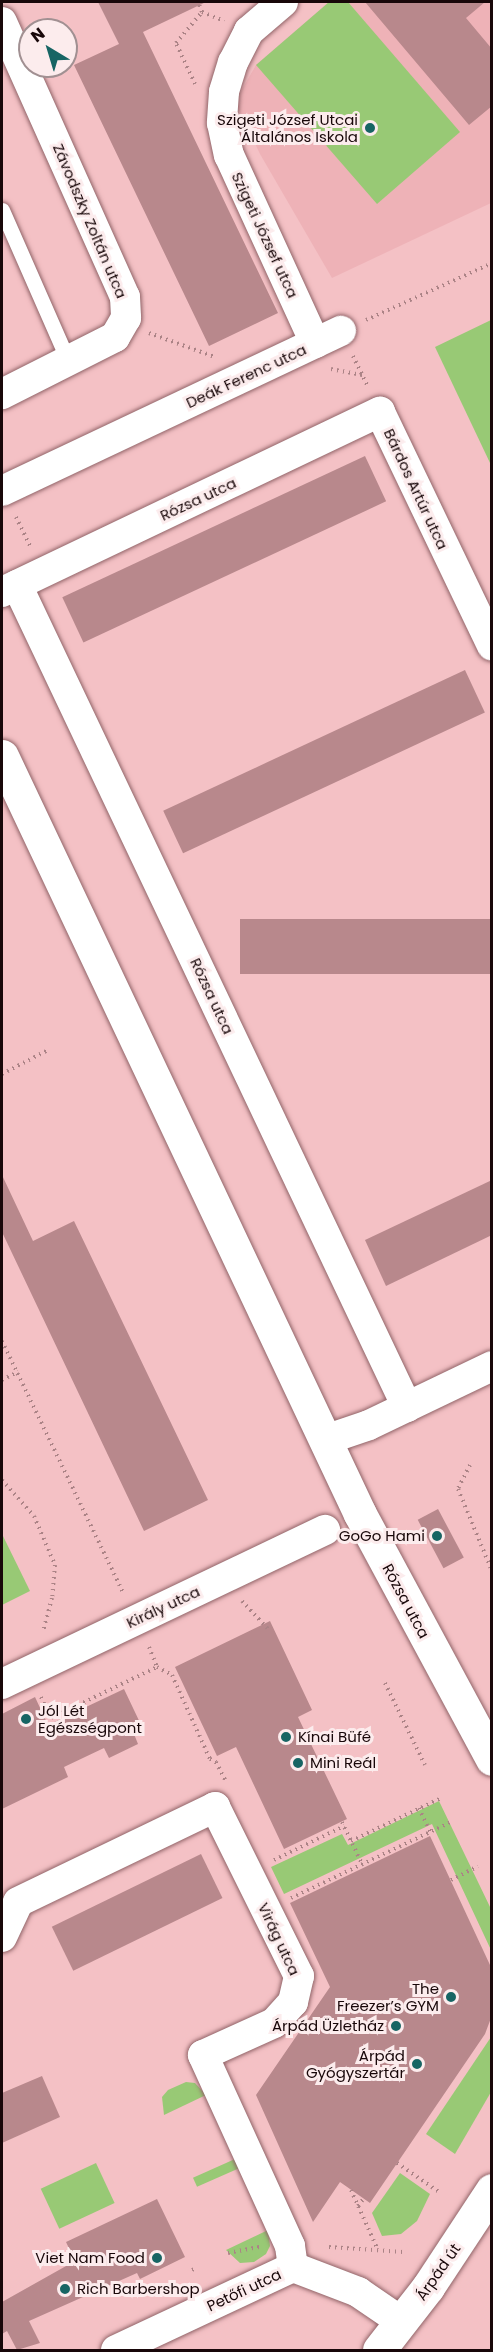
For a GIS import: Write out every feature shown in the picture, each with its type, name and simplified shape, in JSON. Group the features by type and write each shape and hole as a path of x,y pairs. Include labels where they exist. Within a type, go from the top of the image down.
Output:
{"street":[{"name":"Szigeti József utca","path":"283,2 249,31 233,62 224,92 222,123 229,155 328,337"},
{"name":"Závodszky Zoltán utca","path":"2,22 125,297 122,324"},
{"path":"2,394 115,337 122,324"},
{"name":"Deák Ferenc utca","path":"3,491 328,337"},
{"name":"Rózsa utca","path":"380,412 20,584 407,1407"},
{"name":"Bárdos Artúr utca","path":"380,412 492,646"},
{"name":"Rózsa utca","path":"2,756 373,1540 492,1759"},
{"path":"325,1440 407,1407 492,1366"},
{"name":"Király utca","path":"18,1684 136,1620 325,1530"},
{"name":"Virág utca","path":"2,1937 18,1902 215,1807 300,1977 294,2002 274,2023 203,2055 290,2246 292,2267"},
{"name":"Árpád út","path":"379,2350 402,2322 492,2190"},
{"name":"Petőfi utca","path":"116,2350 292,2267 358,2292 402,2322"}],"lane":[{"path":"2,210 68,360"}],"path":[{"path":"328,337 492,263"},
{"path":"122,324 256,371"},
{"name":"Bárdos Artúr utca","path":"328,337 380,412"},
{"path":"3,491 20,584"},
{"path":"2,1074 48,1050"},
{"path":"2,1341 157,1667 172,1675 210,1759"},
{"path":"2,1380 18,1372"},
{"path":"470,1465 458,1489 492,1571"},
{"path":"2,1480 34,1516 55,1565 52,1598 43,1634 18,1684 51,1718 157,1667"},
{"path":"221,1579 268,1629"},
{"path":"172,1675 178,1672"},
{"path":"385,1683 425,1765"},
{"path":"351,1840 441,1798"},
{"path":"405,1808 407,1814"},
{"path":"419,1808 430,1832"},
{"path":"266,1910 422,1838 453,1821"},
{"path":"265,1864 343,1824 362,1864"},
{"path":"450,1880 478,1866"},
{"path":"397,2163 439,2192"},
{"path":"351,2190 378,2250"},
{"path":"358,2206 364,2198"},
{"path":"228,2253 270,2246"},
{"path":"322,2247 403,2252"}],"shaded area":[{"name":"Szigeti József Utcai Általános Iskola","path":"329,2 491,2 491,203 332,278 260,154 235,102 256,65"}],"green space":[{"path":"329,2 348,2 460,132 377,204 256,65"},
{"path":"491,320 491,465 435,347"},
{"path":"2,1534 30,1591 2,1605"},
{"path":"439,1801 491,1909 491,1950 432,1824 284,1894 271,1867 342,1834 348,1845"},
{"path":"491,2037 491,2092 455,2154 426,2134"},
{"path":"186,2082 195,2083 206,2095 164,2115 162,2097 168,2090"},
{"path":"235,2159 239,2168 197,2187 193,2178"},
{"path":"96,2163 115,2203 59,2229 41,2189"},
{"path":"400,2173 430,2194 417,2221 401,2234 382,2236 372,2213"},
{"path":"268,2230 270,2246 266,2254 254,2262 240,2263 226,2250"}],"building":[{"path":"98,2 206,2 143,32 278,313 209,346 78,73 78,63 119,44"},
{"path":"365,2 485,2 466,18 492,49 492,106 469,125"},
{"path":"365,456 386,501 83,642 62,597"},
{"path":"465,670 485,713 183,853 163,811"},
{"path":"240,919 492,919 492,974 240,974"},
{"path":"2,1175 33,1241 74,1221 208,1500 144,1531 2,1232"},
{"path":"492,1180 492,1235 386,1286 365,1240"},
{"path":"438,1509 464,1558 444,1568 418,1520"},
{"path":"270,1621 312,1710 298,1717 347,1819 284,1849 236,1747 217,1756 175,1667"},
{"path":"124,1689 143,1729 134,1734 138,1744 109,1758 104,1748 64,1767 68,1777 2,1809 2,1714 35,1697 48,1725"},
{"name":"Árpád Üzletház","path":"430,1836 490,1965 491,2018 485,2034 370,2203 340,2182 313,2222 256,2095 330,1987 290,1903"},
{"path":"201,1854 222,1898 73,1971 52,1927"},
{"path":"42,2076 60,2117 2,2143 2,2093"},
{"path":"157,2199 185,2257 140,2279 137,2273 29,2321 40,2343 17,2350 7,2331 2,2334 2,2302 75,2261 66,2242"}],"place":[{"name":"Szigeti József Utcai Általános Iskola","path":"370,128"},
{"name":"GoGo Hami","path":"437,1536"},
{"name":"Jól Lét Egészségpont","path":"26,1719"},
{"name":"Kínai Büfé","path":"286,1737"},
{"name":"Mini Reál","path":"298,1763"},
{"name":"The Freezer’s GYM","path":"451,1997"},
{"name":"Árpád Üzletház","path":"396,2026"},
{"name":"Árpád Gyógyszertár","path":"417,2064"},
{"name":"Viet Nam Food","path":"157,2258"},
{"name":"Rich Barbershop","path":"65,2289"}]}
